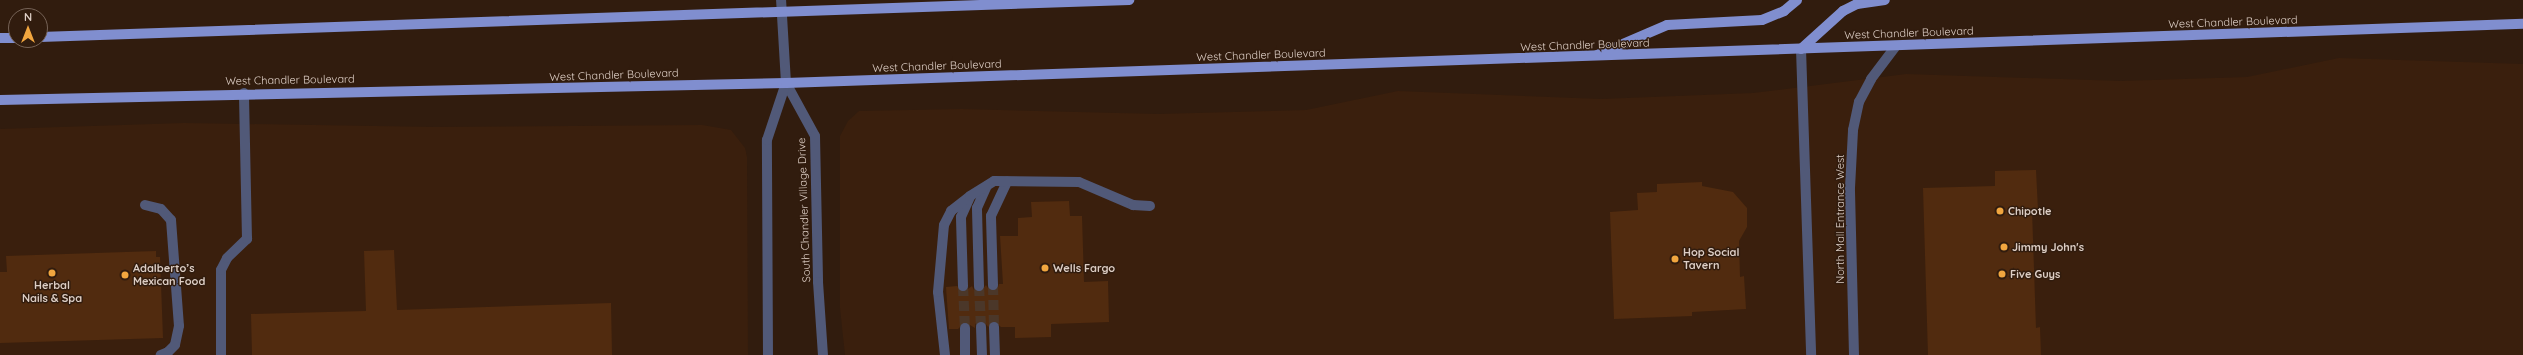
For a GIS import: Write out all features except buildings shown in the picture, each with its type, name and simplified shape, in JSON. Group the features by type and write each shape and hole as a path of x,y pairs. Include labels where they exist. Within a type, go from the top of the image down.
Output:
{"main road":[{"path":"48,37 1129,0"},
{"path":"1591,57 1667,25 1762,20 1784,11 1797,0"},
{"path":"1801,49 1843,11 1857,4 1885,0"},
{"name":"West Chandler Boulevard","path":"0,100 244,93 495,91 786,83 1591,57 2523,24"}],"street":[{"path":"768,355 767,140 786,83 783,11 781,0"},
{"name":"North Mall Entrance West","path":"1854,355 1850,188 1854,130 1859,102 1870,79 1896,46"},
{"path":"1801,49 1811,355"},
{"name":"South Chandler Village Drive","path":"786,83 815,136 818,282 823,355"},
{"path":"221,355 221,270 227,258 247,239 244,93"},
{"path":"945,355 938,292 944,225 951,212 970,196 994,181 1079,182 1133,204 1150,206"},
{"path":"993,285 991,216 1007,181"},
{"path":"979,286 977,208 987,186"},
{"path":"963,286 961,217 970,196"},
{"path":"146,205 161,209 171,220 179,326 175,345 168,352 161,355"},
{"path":"981,327 982,355"},
{"path":"994,327 996,355"},
{"path":"964,328 964,355"}],"shaded area":[{"path":"2339,58 2523,64 2523,355 845,355 840,308 840,136 848,121 859,111 962,109 1158,114 1306,110 1398,91 1601,99 1753,93 1906,74 2121,81 2247,77"},
{"path":"184,123 435,127 702,125 731,130 745,148 747,157 748,355 0,355 0,129"}],"tunnel":[{"path":"993,285 994,327"},
{"path":"963,286 965,328"},
{"path":"979,286 981,327"}],"place":[{"name":"Chipotle","path":"2000,211"},
{"name":"Jimmy John's","path":"2004,247"},
{"name":"Hop Social Tavern","path":"1675,259"},
{"name":"Wells Fargo","path":"1045,268"},
{"name":"Herbal Nails & Spa","path":"52,273"},
{"name":"Five Guys","path":"2002,274"},
{"name":"Adalberto’s Mexican Food","path":"125,275"}]}
